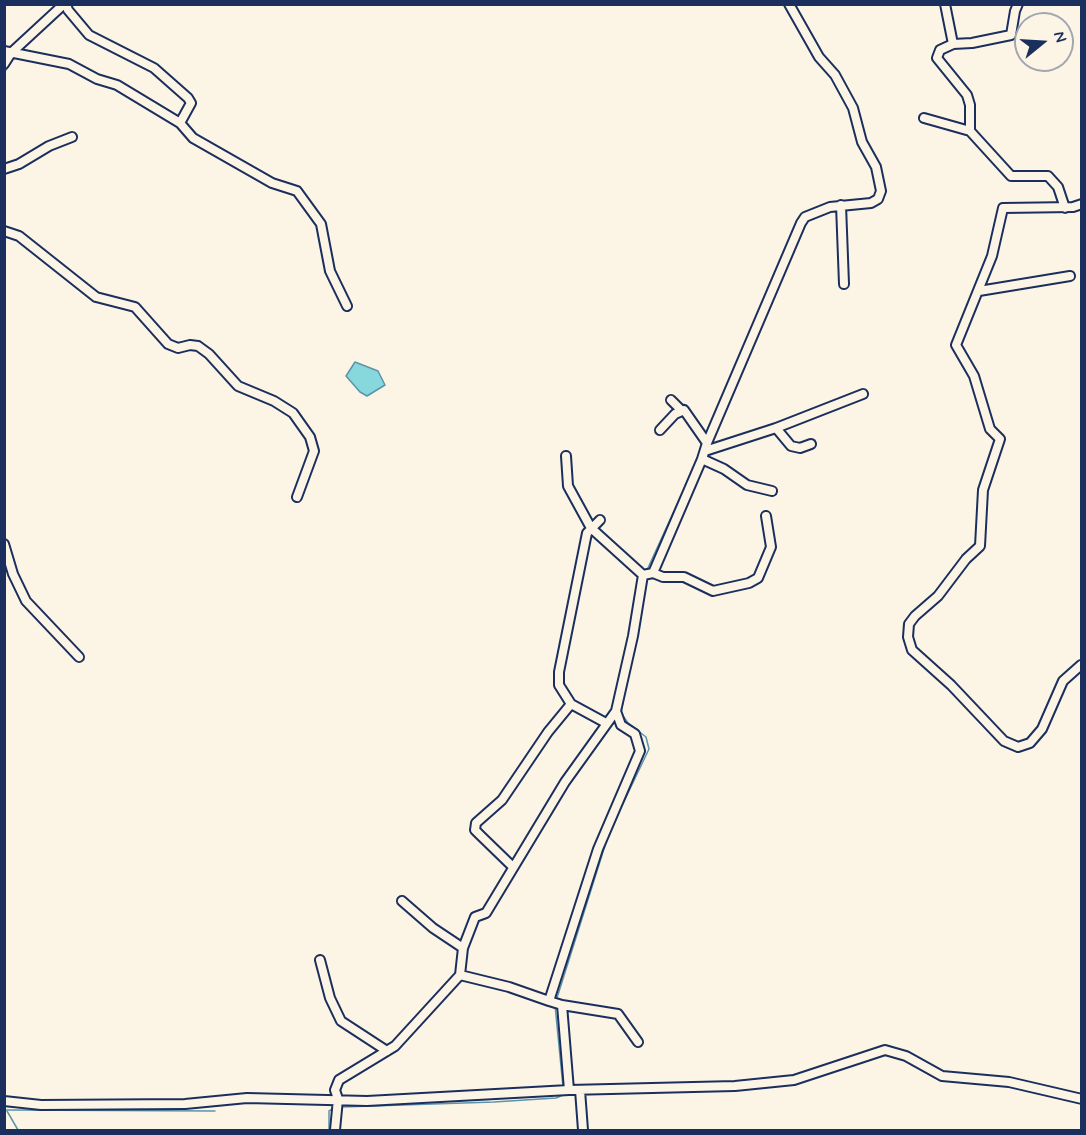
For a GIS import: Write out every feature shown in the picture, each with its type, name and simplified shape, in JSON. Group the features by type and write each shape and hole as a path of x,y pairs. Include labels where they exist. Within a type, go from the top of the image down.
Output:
{"street":[{"path":"4,64 8,52 65,4 89,35 154,68 188,98 191,103 180,123"},
{"path":"335,1131 338,1105 335,1090 339,1080 395,1046 460,975 463,948 474,917 486,913 513,867 616,711 647,574 705,451 801,223 815,212 841,205 871,203 878,199 880,182 862,142 853,108 836,75 819,57 789,4"},
{"path":"945,4 953,44"},
{"path":"969,131 970,105 967,95 936,58 940,50 953,44 972,44 1011,35 1018,4"},
{"path":"8,52 69,64 97,79 117,85 180,123 193,138 272,183 297,191 321,224 330,271 347,306"},
{"path":"924,118 969,131 1011,176 1048,176 1058,187 1065,207"},
{"path":"4,169 19,164 49,146 72,137"},
{"path":"1081,665 1063,681 1042,729 1030,743 1018,747 1004,741 984,717 966,704 951,685 909,645 909,624 938,596 966,559 980,546 983,490 1000,439 990,429 974,376 956,345 993,256 1003,208 1065,207 1082,204"},
{"path":"841,205 844,284"},
{"path":"4,231 19,236 96,297 135,307 168,344 178,348 198,346 238,386 279,404 293,413 310,437 314,451 297,497"},
{"path":"979,291 1070,276"},
{"path":"705,451 776,428 863,394"},
{"path":"671,400 688,414 705,451 724,469 747,485 772,491"},
{"path":"660,430 681,409"},
{"path":"776,428 791,446 800,448 811,444"},
{"path":"566,456 568,486 591,528 647,574 684,577 713,591 749,583 758,578 771,547 766,516"},
{"path":"600,520 587,533 559,672 559,685 571,704 606,723"},
{"path":"4,544 26,601 79,657"},
{"path":"513,867 475,830 476,824 502,800 548,732 571,704"},
{"path":"565,1090 555,1003 598,849 640,751 635,734 621,725 616,711"},
{"path":"402,901 433,928 463,948"},
{"path":"320,960 330,998 341,1021 387,1051"},
{"path":"460,975 509,987 555,1003 618,1014 626,1020 638,1042"},
{"path":"4,1101 41,1105 185,1104 248,1098 338,1105 565,1090 735,1086 784,1081 813,1074 885,1050 906,1056 942,1076 1009,1082 1082,1099"},
{"path":"580,1090 583,1131"}],"water":[{"path":"355,362 378,371 385,385 367,396 360,392 346,376"}],"waterway":[{"path":"21,50 34,36"},
{"path":"4,73 15,56"},
{"path":"647,570 701,452"},
{"path":"640,614 646,578"},
{"path":"556,1001 609,833 649,749 646,737 628,723 621,713 629,669"},
{"path":"555,1005 563,1087"},
{"path":"342,1107 494,1102 556,1098 563,1095"},
{"path":"329,1130 329,1111 334,1108"},
{"path":"4,1110 215,1111"},
{"path":"7,1111 18,1130"}]}
